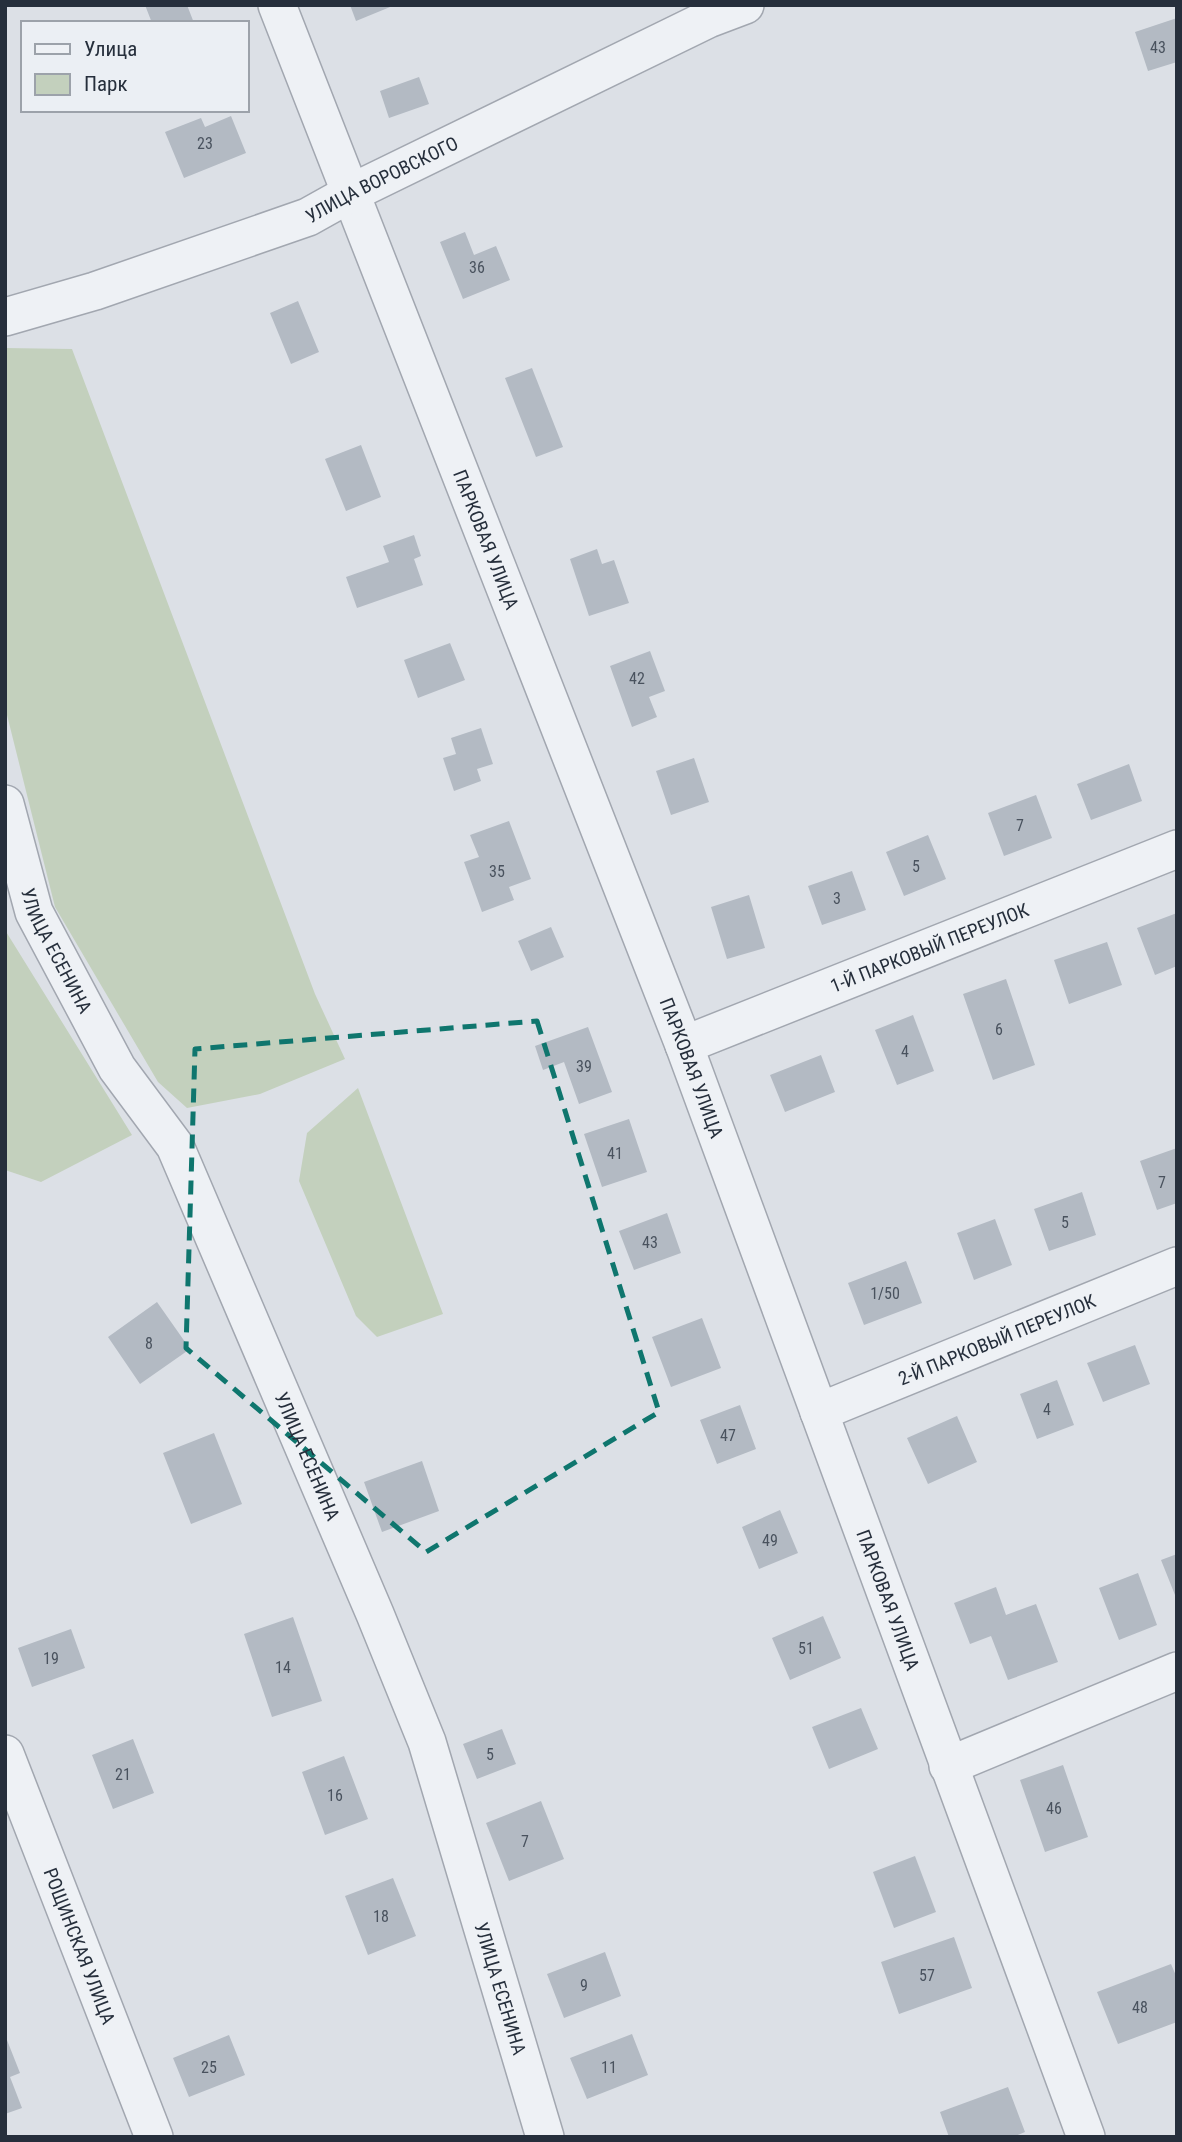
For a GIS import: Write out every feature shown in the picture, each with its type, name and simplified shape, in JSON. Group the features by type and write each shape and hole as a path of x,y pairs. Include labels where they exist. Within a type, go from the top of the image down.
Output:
{"street":[{"name":"ПАРКОВАЯ УЛИЦА","path":"277,5 684,1045 1086,2137"},
{"name":"УЛИЦА ВОРОВСКОГО","path":"5,317 95,291 308,217 351,193 708,19 745,5"},
{"name":"УЛИЦА ЕСЕНИНА","path":"5,804 34,912 117,1068 175,1146 375,1614 426,1741 545,2137"},
{"name":"1-Й ПАРКОВЫЙ ПЕРЕУЛОК","path":"684,1045 1177,849"},
{"name":"2-Й ПАРКОВЫЙ ПЕРЕУЛОК","path":"819,1412 1177,1266"},
{"path":"948,1766 1177,1671"},
{"name":"РОЩИНСКАЯ УЛИЦА","path":"5,1754 154,2137"}],"highlighted area":[{"path":"537,1021 659,1412 426,1552 186,1348 195,1049"}],"green space":[{"path":"5,348 72,349 315,994 345,1059 260,1094 187,1108 158,1082 55,907 5,707"},
{"path":"5,930 132,1135 41,1182 5,1170"},
{"path":"358,1088 443,1314 377,1337 356,1316 299,1181 307,1133"}],"building":[{"path":"145,5 187,5 193,21 151,21"},
{"path":"350,5 395,5 356,21"},
{"path":"1177,18 1177,62 1148,71 1135,32"},
{"path":"419,77 429,104 389,118 380,91"},
{"path":"231,116 246,153 184,178 165,132 201,118 205,127"},
{"path":"465,232 474,255 496,246 510,280 463,299 440,242"},
{"path":"298,301 319,352 291,364 270,313"},
{"path":"532,368 563,447 536,457 505,378"},
{"path":"361,445 381,497 346,511 325,459"},
{"path":"414,535 421,556 414,559 423,585 357,608 346,577 389,562 383,546"},
{"path":"597,549 602,564 614,560 629,603 589,616 570,559"},
{"path":"450,643 465,680 418,698 404,660"},
{"path":"650,651 665,691 649,697 657,717 632,727 610,666"},
{"path":"481,728 493,764 477,769 481,781 454,791 443,758 456,754 451,738"},
{"path":"694,758 709,802 671,815 656,771"},
{"path":"1129,764 1142,801 1091,820 1077,784"},
{"path":"1036,795 1052,838 1004,856 988,813"},
{"path":"509,821 531,879 509,887 514,900 482,912 464,862 479,857 470,835"},
{"path":"928,835 946,879 904,896 886,852"},
{"path":"852,871 866,910 822,925 808,886"},
{"path":"749,895 765,948 727,959 711,907"},
{"path":"1177,913 1177,966 1155,975 1137,928"},
{"path":"551,927 564,957 531,971 518,941"},
{"path":"1107,942 1122,985 1069,1004 1054,960"},
{"path":"1006,979 1035,1065 993,1080 963,994"},
{"path":"913,1015 934,1071 897,1085 875,1030"},
{"path":"588,1027 612,1092 579,1104 564,1062 543,1070 535,1046"},
{"path":"821,1055 835,1092 785,1112 770,1075"},
{"path":"629,1119 647,1172 602,1187 584,1134"},
{"path":"1177,1148 1177,1203 1157,1210 1140,1161"},
{"path":"1082,1192 1096,1235 1049,1251 1034,1209"},
{"path":"667,1213 681,1253 634,1270 619,1231"},
{"path":"995,1219 1012,1265 974,1280 957,1233"},
{"path":"906,1261 922,1303 864,1325 848,1283"},
{"path":"157,1302 190,1349 140,1384 108,1337"},
{"path":"702,1318 721,1368 671,1387 652,1337"},
{"path":"1135,1345 1150,1384 1103,1402 1087,1363"},
{"path":"1057,1380 1074,1425 1037,1439 1020,1394"},
{"path":"740,1405 756,1449 717,1464 700,1420"},
{"path":"957,1416 977,1462 928,1484 907,1438"},
{"path":"214,1433 242,1504 191,1524 163,1453"},
{"path":"422,1461 439,1511 382,1532 364,1482"},
{"path":"780,1510 798,1553 759,1569 742,1527"},
{"path":"1177,1554 1177,1600 1161,1560"},
{"path":"1138,1573 1157,1625 1119,1640 1099,1588"},
{"path":"996,1587 1006,1615 1036,1604 1058,1662 1008,1680 991,1636 970,1644 954,1603"},
{"path":"823,1616 841,1658 790,1680 772,1638"},
{"path":"293,1617 322,1701 272,1717 244,1634"},
{"path":"71,1629 85,1668 32,1687 18,1648"},
{"path":"861,1708 878,1749 829,1769 812,1727"},
{"path":"502,1729 516,1764 477,1779 463,1744"},
{"path":"133,1739 154,1793 113,1809 92,1755"},
{"path":"344,1756 368,1819 325,1835 302,1772"},
{"path":"1063,1765 1088,1837 1045,1852 1020,1780"},
{"path":"541,1801 564,1859 509,1881 486,1823"},
{"path":"915,1856 936,1912 894,1928 873,1872"},
{"path":"393,1878 416,1936 368,1955 345,1896"},
{"path":"954,1937 972,1988 899,2014 881,1962"},
{"path":"605,1952 621,1996 564,2018 547,1974"},
{"path":"1171,1964 1177,1978 1177,2022 1118,2044 1097,1992"},
{"path":"632,2034 648,2075 587,2099 570,2058"},
{"path":"5,2035 20,2073 10,2077 22,2108 5,2114"},
{"path":"229,2035 245,2075 189,2097 173,2058"},
{"path":"1008,2087 1025,2132 1013,2137 949,2137 940,2112"}]}
